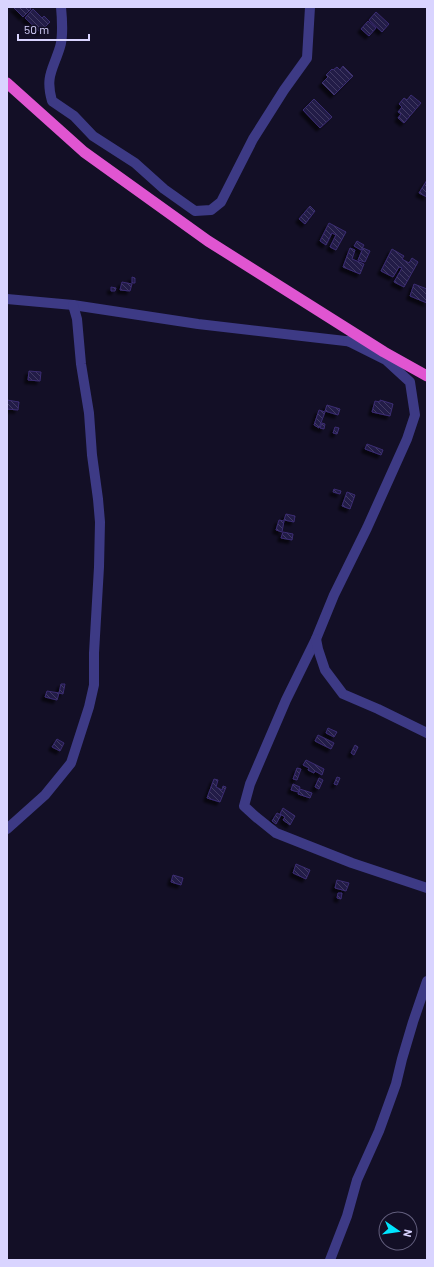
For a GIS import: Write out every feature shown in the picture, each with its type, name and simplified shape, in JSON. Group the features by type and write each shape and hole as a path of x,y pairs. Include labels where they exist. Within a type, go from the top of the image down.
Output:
{"highway":[{"path":"7,83 84,152 208,241 371,344 427,376"}],"street":[{"path":"61,7 61,46 50,73 49,90 52,101 74,116 93,136 135,163 164,189 194,211 211,210 221,202 253,139 284,90 307,58 310,7"},
{"path":"7,299 73,305 198,324 371,344"},
{"path":"7,829 45,795 71,763 89,707 94,685 100,522 92,455 89,413 80,364 77,319 73,305"},
{"path":"348,341 386,360 410,382 415,415 407,439 334,595 316,639 297,676 261,758 250,784 244,806 256,818 276,833 345,860 427,888"},
{"path":"316,639 325,670 343,694 427,733"},
{"path":"330,1260 347,1216 357,1180 379,1131 396,1084 413,1022 427,982"}],"building":[{"path":"13,7 29,7 31,9 23,17"},
{"path":"33,9 42,18 44,16 50,22 40,32 25,18"},
{"path":"376,12 389,24 382,32 369,20"},
{"path":"368,21 376,28 369,36 361,29"},
{"path":"343,66 353,76 334,95 322,83 328,77 326,75 332,69 333,70 337,67 340,70"},
{"path":"411,95 421,103 404,123 398,118 401,114 398,112 402,107 399,104 404,98 407,100"},
{"path":"314,99 332,117 320,128 303,110"},
{"path":"427,180 427,197 419,193"},
{"path":"310,206 315,211 305,224 299,219"},
{"path":"329,223 346,232 336,250 330,247 336,235 332,233 326,245 320,241"},
{"path":"357,241 364,245 361,250 354,246"},
{"path":"350,248 355,250 352,259 364,264 360,274 343,267"},
{"path":"363,248 370,251 365,262 358,260"},
{"path":"392,249 404,256 402,259 409,263 412,258 418,262 404,287 394,282 402,268 399,267 393,277 381,271"},
{"path":"132,277 135,278 135,283 132,283"},
{"path":"122,282 132,284 130,291 120,290"},
{"path":"414,284 427,289 427,303 410,296"},
{"path":"111,287 116,288 115,291 111,291"},
{"path":"29,371 41,372 40,381 28,380"},
{"path":"7,400 19,402 18,410 7,409"},
{"path":"380,400 393,404 390,416 372,412 375,401 380,402"},
{"path":"327,405 340,409 338,415 325,411"},
{"path":"319,410 325,412 319,428 314,425"},
{"path":"322,423 325,424 324,429 320,428"},
{"path":"335,427 339,428 337,434 333,433"},
{"path":"367,444 383,450 381,455 365,449"},
{"path":"334,489 341,491 340,494 333,492"},
{"path":"347,492 355,495 350,509 342,506"},
{"path":"286,514 295,516 294,522 284,520"},
{"path":"279,520 284,521 282,532 276,530"},
{"path":"283,532 293,534 292,540 281,538"},
{"path":"61,684 65,684 63,694 59,693"},
{"path":"47,691 59,693 57,700 45,697"},
{"path":"328,728 337,732 334,737 326,733"},
{"path":"318,735 334,743 331,749 315,741"},
{"path":"57,739 64,743 60,751 52,747"},
{"path":"355,745 358,747 354,755 351,753"},
{"path":"306,760 324,769 322,775 315,771 314,773 308,770 309,768 303,765"},
{"path":"297,768 301,769 297,780 293,779"},
{"path":"337,777 340,778 337,785 334,784"},
{"path":"319,778 323,780 319,789 315,787"},
{"path":"214,779 218,780 216,787 222,790 223,786 226,787 220,802 207,798"},
{"path":"293,784 300,787 298,792 291,790"},
{"path":"300,789 312,793 310,798 298,794"},
{"path":"283,808 295,816 290,825 283,820 285,817 280,814"},
{"path":"277,813 281,815 276,824 272,821"},
{"path":"296,864 310,870 306,879 293,873"},
{"path":"173,875 183,878 181,885 171,882"},
{"path":"337,880 349,883 346,891 335,888"},
{"path":"338,893 342,893 341,899 337,898"}]}
